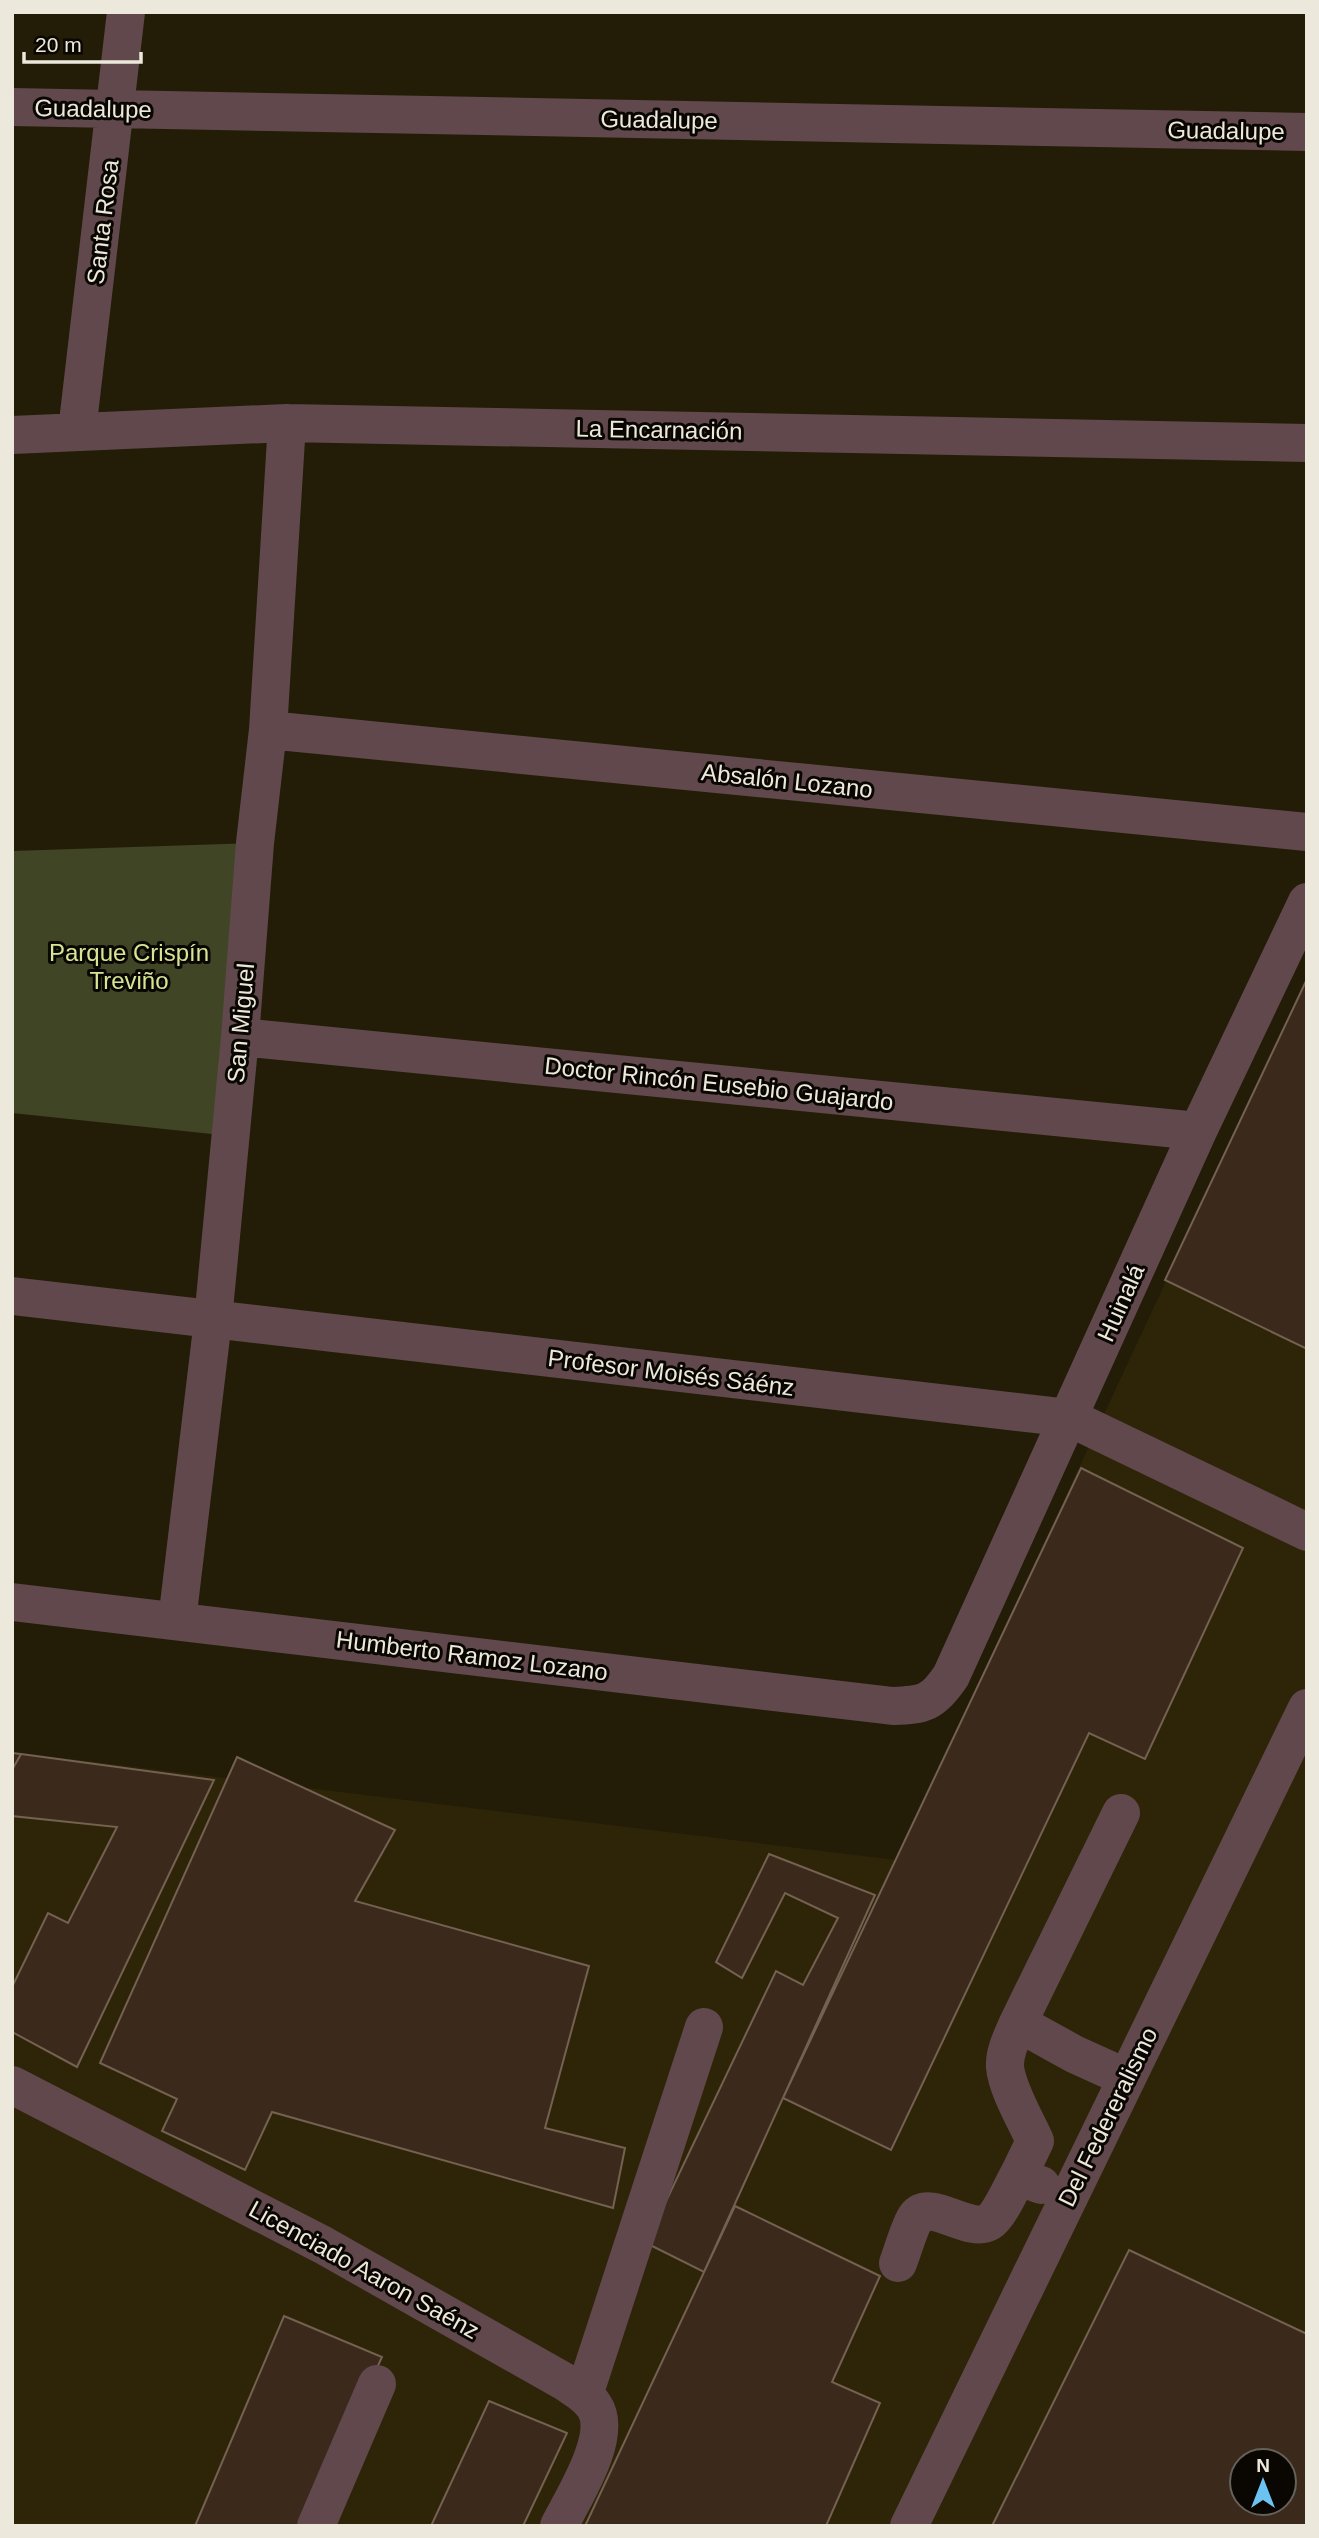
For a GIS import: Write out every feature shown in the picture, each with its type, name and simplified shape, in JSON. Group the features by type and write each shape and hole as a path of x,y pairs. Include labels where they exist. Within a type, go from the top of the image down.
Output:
{"street":[{"name":"Santa Rosa","path":"77,431 126,12"},
{"name":"Guadalupe","path":"12,107 1307,132"},
{"name":"La Encarnación","path":"12,435 287,423 1307,443"},
{"name":"San Miguel","path":"177,1621 213,1321 240,1037 254,843 268,730 287,423"},
{"name":"Absalón Lozano","path":"268,730 1307,832"},
{"name":"Huinalá","path":"931,1701 941,1692 951,1676 1198,1131 1307,902"},
{"name":"Doctor Rincón Eusebio Guajardo","path":"240,1037 1198,1131"},
{"name":"Profesor Moisés Sáénz","path":"12,1296 1070,1418 1307,1532"},
{"name":"Humberto Ramoz Lozano","path":"12,1602 893,1706 931,1701"},
{"name":"Del Federeralismo","path":"909,2526 1307,1708"},
{"path":"898,2263 916,2217 923,2212 932,2212 977,2225 988,2223 996,2215 1020,2172 1035,2141 1008,2078 1005,2067 1006,2053 1018,2023 1121,1813"},
{"path":"1018,2023 1074,2054 1127,2078"},
{"path":"584,2395 704,2027"},
{"name":"Licenciado Aaron Saénz","path":"12,2085 323,2245 584,2395 595,2407 600,2421 598,2440 559,2526"},
{"path":"1020,2172 1030,2180 1069,2198"},
{"path":"316,2526 377,2384"}],"shaded area":[{"path":"1307,979 1307,2526 12,2526 12,1752 896,1860"}],"green space":[{"name":"Parque Crispín Treviño","path":"255,843 231,1136 12,1113 12,851"}],"building":[{"path":"1307,979 1307,1349 1165,1280"},
{"path":"1081,1468 1243,1548 1145,1759 1089,1733 891,2150 783,2098"},
{"path":"12,1753 21,1754 12,1770"},
{"path":"21,1754 214,1780 77,2067 12,2032 12,1987 48,1913 68,1923 117,1827 12,1816 12,1770"},
{"path":"237,1757 395,1830 355,1901 589,1966 545,2128 625,2148 613,2208 272,2112 245,2170 162,2131 177,2099 100,2063"},
{"path":"769,1854 875,1895 704,2272 646,2243 776,1971 803,1985 838,1918 785,1893 742,1978 716,1962"},
{"path":"735,2206 880,2276 832,2382 880,2403 826,2526 585,2526"},
{"path":"1129,2250 1307,2334 1307,2526 992,2526"},
{"path":"284,2316 382,2357 303,2526 195,2526"},
{"path":"489,2401 567,2433 523,2526 431,2526"}]}
